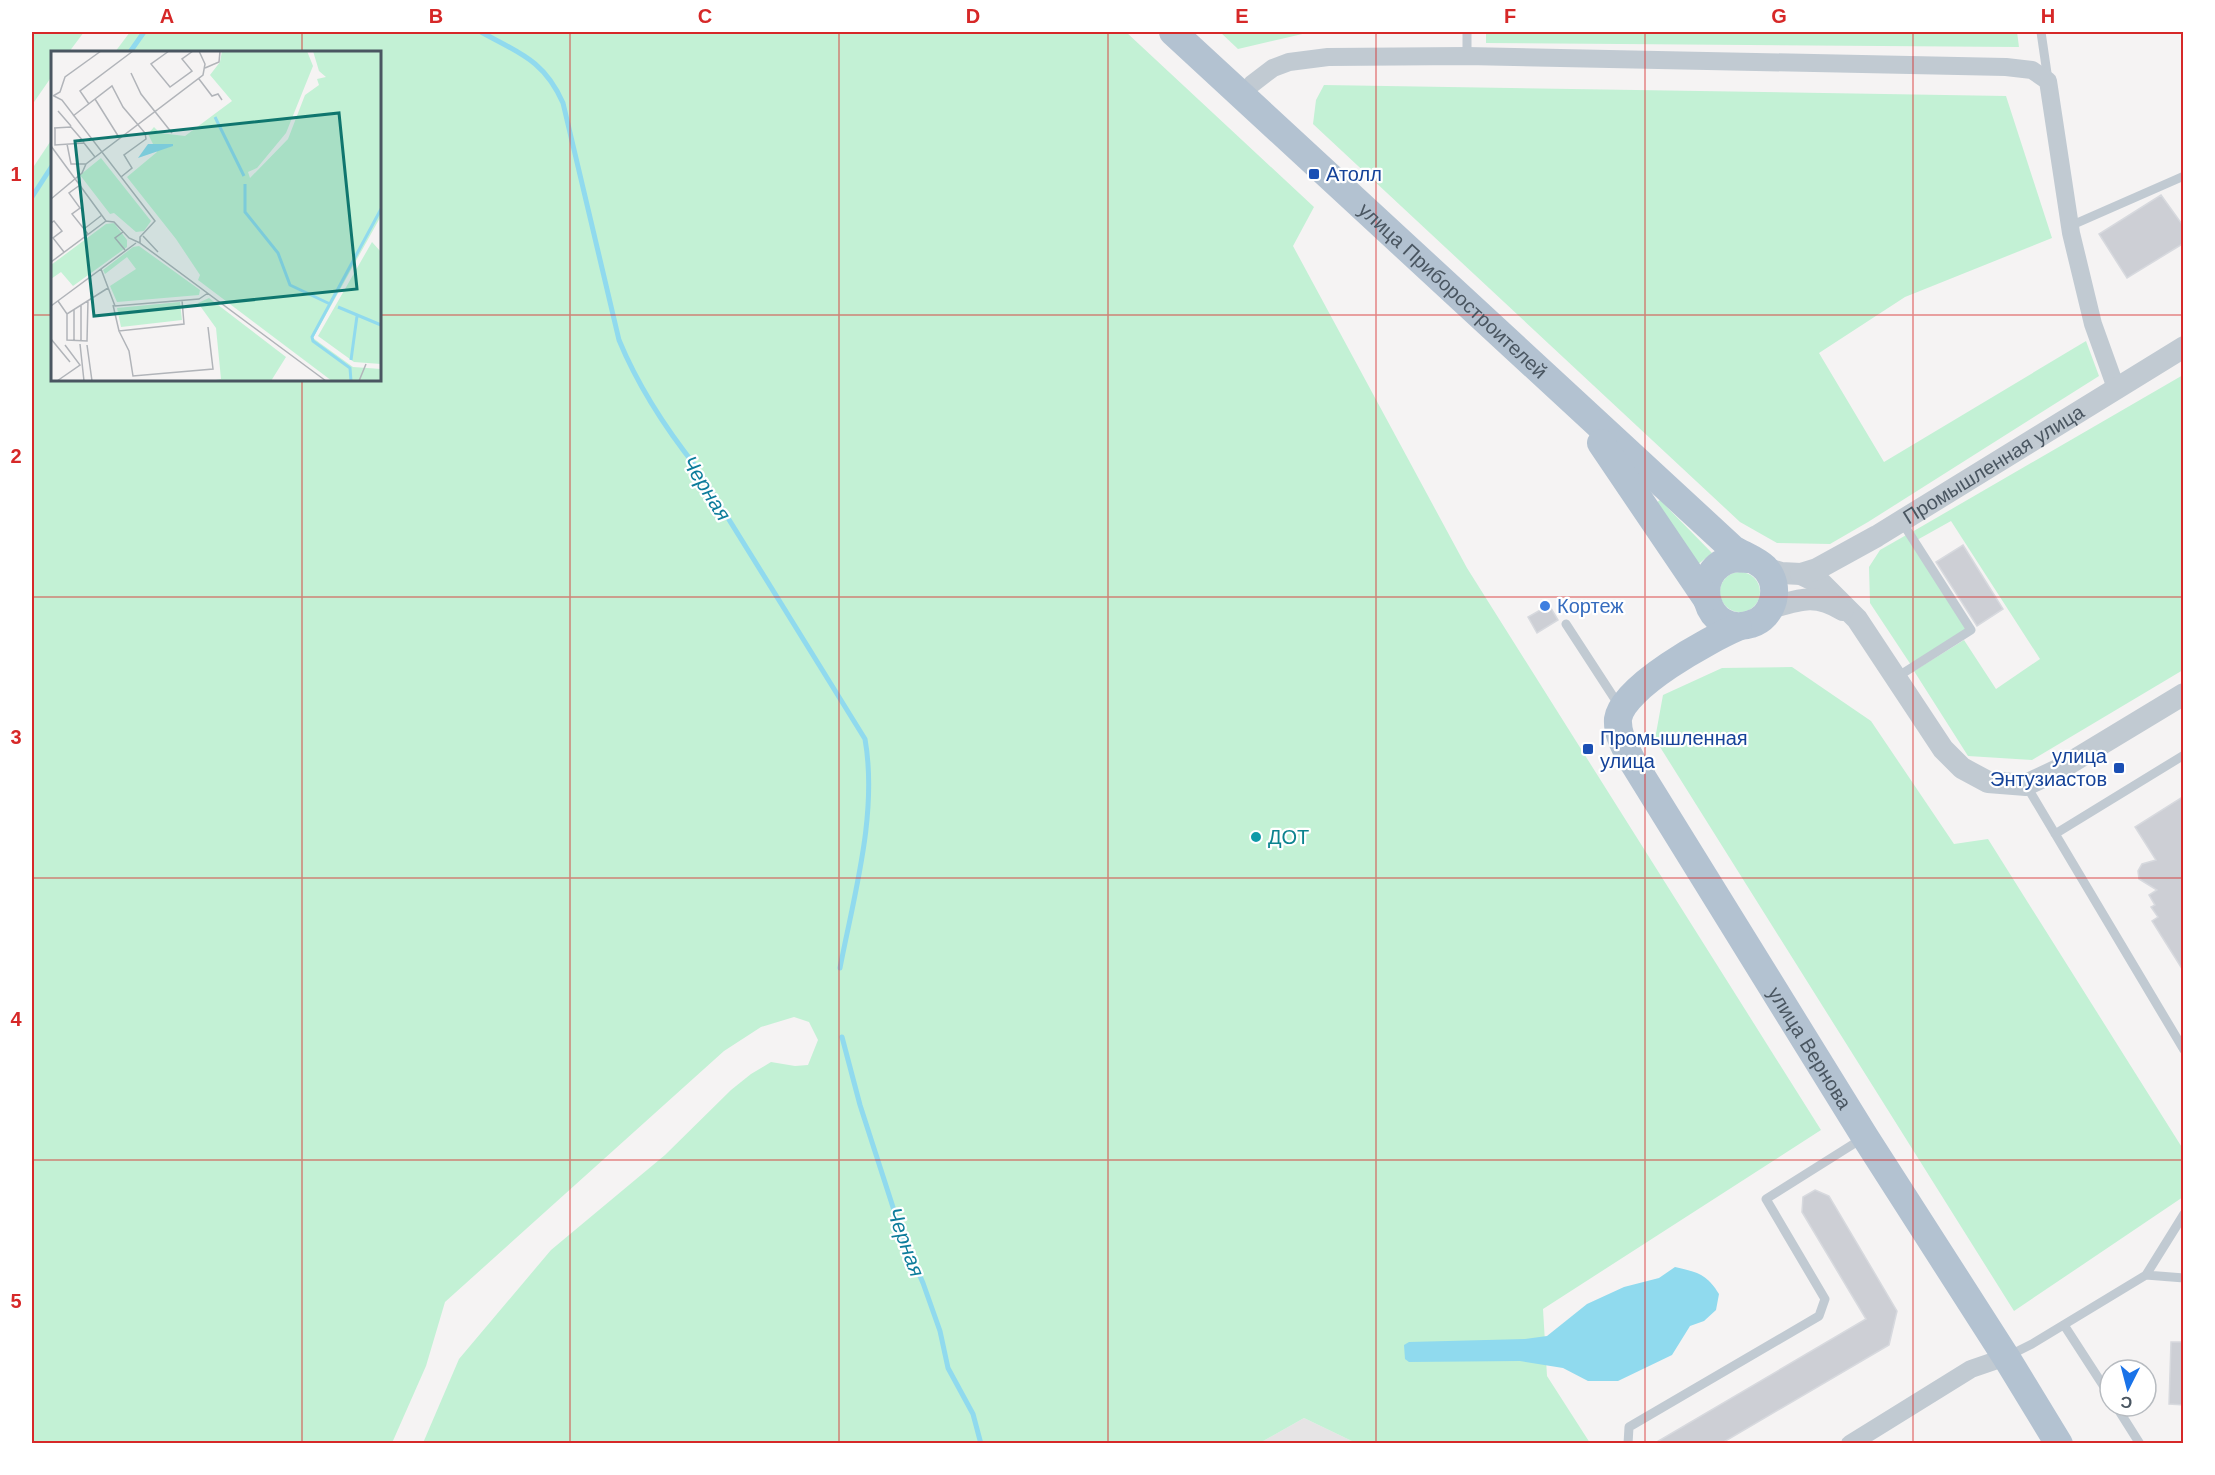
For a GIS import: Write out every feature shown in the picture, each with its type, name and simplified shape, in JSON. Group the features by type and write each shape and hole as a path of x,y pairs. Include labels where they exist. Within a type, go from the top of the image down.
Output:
{"main road":[{"name":"улица Приборостроителей","path":"1173,32 1733,549 1758,564"},
{"name":"улица Приборостроителей","path":"1574,404 1708,603"},
{"path":"1621,709 1628,698 1677,661 1720,634 1757,622 1771,609 1774,597 1773,582 1758,564 1733,559 1721,563 1710,575 1706,588 1708,603 1705,623 1677,661"},
{"path":"1708,603 1718,618 1726,624 1738,627"},
{"name":"улица Вернова","path":"1621,709 1618,721 1620,736 1631,759 1865,1137 2059,1443"}],"street":[{"path":"1242,95 1273,68 1289,62 1328,57 1467,56 2006,67 2032,70 2048,81 2070,226 2093,324 2116,388"},
{"name":"Промышленная улица","path":"1801,574 1817,569 1902,521 2184,347"},
{"path":"1758,564 1781,573 1801,574 1822,584 1857,619 1936,739 1962,768 1988,782 2026,785 2060,770 2184,694"},
{"path":"1771,609 1804,598 1820,599 1857,619"},
{"path":"1850,1443 1971,1369 2006,1357"}],"lane":[{"path":"1467,32 1467,56"},
{"path":"2041,32 2048,81"},
{"path":"2070,226 2184,176"},
{"path":"1897,677 1971,630 1902,521"},
{"path":"1566,624 1621,709"},
{"path":"2055,834 2184,755"},
{"path":"2026,785 2184,1050"},
{"path":"1628,1443 1629,1427 1819,1317 1825,1299 1766,1198 1865,1137"},
{"path":"2006,1357 2032,1344 2146,1275 2184,1214"},
{"path":"2146,1275 2184,1278"},
{"path":"2064,1325 2098,1377"},
{"path":"2124,1418 2140,1443"}],"shaded area":[{"path":"1304,1418 1356,1443 1258,1444"}],"green space":[{"path":"32,32 84,32 70,51 51,51 51,77 32,105"},
{"path":"130,32 1126,32 1314,207 1293,246 1467,568 1821,1130 1543,1309 1547,1376 1590,1443 1356,1443 1304,1418 1258,1444 423,1443 459,1359 551,1250 665,1155 731,1090 751,1074 771,1062 795,1066 808,1065 818,1040 809,1022 794,1017 761,1027 724,1051 445,1302 426,1366 392,1443 32,1444 32,169 51,140 51,381 381,381 381,51 116,51"},
{"path":"1220,32 1311,32 1238,49"},
{"path":"1486,32 2017,32 2019,47 1486,43"},
{"path":"1324,85 2006,96 2052,238 1905,297 1819,353 1884,462 2086,341 2099,376 1830,544 1777,543 1740,522 1313,124 1316,100"},
{"path":"2183,375 2183,670 2032,760 1968,756 1914,671 1964,640 1996,689 2040,659 1951,521 1917,540 1912,532"},
{"path":"1660,500 1712,553 1696,566 1656,503"},
{"path":"1908,534 1968,629 1911,665 1870,603 1869,567 1880,550"},
{"path":"1740,572 1748,573 1754,578 1759,584 1759,600 1754,606 1748,611 1740,612 1732,611 1726,606 1721,600 1720,592 1721,584 1726,578 1732,573"},
{"path":"1792,667 1871,721 1954,844 1988,839 2183,1149 2183,1197 2014,1311 1655,739 1663,695 1722,668"}],"water":[{"path":"1675,1267 1695,1272 1710,1282 1719,1294 1716,1310 1704,1321 1690,1326 1672,1355 1618,1381 1588,1381 1563,1368 1520,1361 1409,1362 1405,1359 1404,1345 1409,1342 1525,1339 1547,1336 1587,1304 1624,1287 1659,1278"}],"building":[{"path":"2161,195 2184,227 2184,243 2127,278 2099,234"},
{"path":"1963,545 2003,609 1977,626 1936,562"},
{"path":"1549,605 1558,620 1537,633 1528,617"},
{"path":"2184,796 2184,972 2152,921 2158,917 2151,907 2155,905 2149,895 2157,890 2139,879 2138,871 2142,864 2156,860 2135,827"},
{"path":"1815,1190 1829,1196 1897,1311 1889,1345 1722,1443 1655,1443 1866,1319 1802,1212 1803,1197"},
{"path":"2171,1342 2184,1342 2184,1405 2169,1404"}],"waterway":[{"path":"131,51 144,32"},
{"name":"Черная","path":"481,32 529,59 539,67 556,88 563,103 619,340 635,374 674,438 697,468 865,739 869,796 863,854 840,968"},
{"path":"32,197 51,168"},
{"name":"Черная","path":"842,1037 860,1105 901,1232 940,1331 948,1368 973,1414 981,1444"}],"place":[{"name":"Атолл","path":"1314,174"},
{"name":"Кортеж","path":"1545,606"},
{"name":"Промышленная улица","path":"1588,749"},
{"name":"улица Энтузиастов","path":"2119,768"},
{"name":"ДОТ","path":"1256,837"}]}
